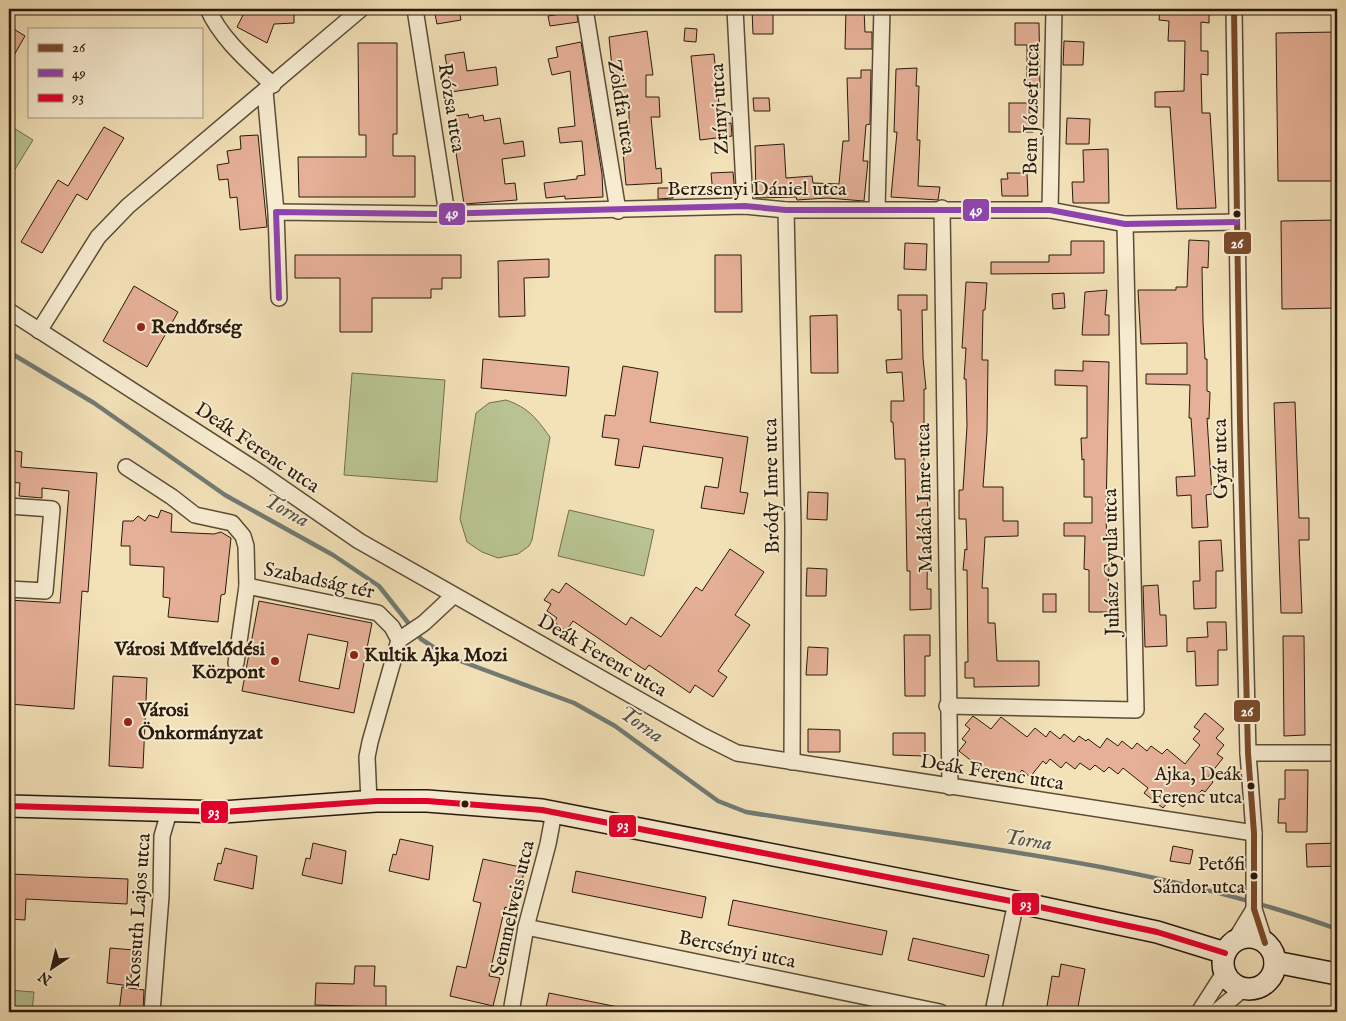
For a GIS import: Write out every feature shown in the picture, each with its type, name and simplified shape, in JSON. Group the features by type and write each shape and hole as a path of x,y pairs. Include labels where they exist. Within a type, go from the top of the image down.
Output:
{"main road":[{"path":"9,806 169,812 223,812 369,802 440,801 554,812 1016,902 1157,932 1227,956"},
{"path":"1244,937 1255,938 1265,942 1274,955 1275,962 1269,980 1262,986 1243,989 1232,983 1227,956 1244,937"},
{"path":"1275,962 1337,974"}],"street":[{"path":"208,9 219,28 269,88 279,298"},
{"path":"39,331 98,237 128,206 361,9"},
{"name":"Rózsa utca","path":"415,9 447,214"},
{"name":"Zöldfa utca","path":"585,9 618,211"},
{"name":"Zrínyi utca","path":"734,9 745,206"},
{"path":"877,209 882,9"},
{"name":"Bem József utca","path":"1050,210 1054,9"},
{"name":"Gyár utca","path":"1234,9 1248,754 1254,833 1254,909 1265,942"},
{"name":"Berzsenyi Dániel utca","path":"276,212 447,214 618,211 745,206 786,210 942,208 1050,210 1125,224 1237,222"},
{"name":"Madách Imre utca","path":"942,208 947,706 950,787"},
{"name":"Bródy Imre utca","path":"786,210 793,526 792,762"},
{"name":"Juhász Gyula utca","path":"947,706 1136,710 1125,224"},
{"name":"Deák Ferenc utca","path":"9,311 259,472 360,541 454,596 737,753 1254,833"},
{"name":"Szabadság tér","path":"126,467 172,497 195,515 232,524 243,536 246,546 247,586 236,663"},
{"path":"9,506 52,510 45,592 9,588"},
{"name":"Szabadság tér","path":"247,586 378,613 402,638"},
{"path":"369,802 367,757 370,742 402,638 424,623 454,596"},
{"path":"1248,754 1337,753"},
{"name":"Kossuth Lajos utca","path":"152,1012 161,896 162,836 169,812"},
{"name":"Semmelweis utca","path":"511,1012 526,927 548,844 554,812"},
{"path":"993,1012 1016,902"},
{"path":"1199,1012 1227,956 1254,909"},
{"name":"Bercsényi utca","path":"526,927 940,1012"},
{"path":"1216,1012 1243,989"}],"green space":[{"path":"9,125 33,140 9,179"},
{"path":"352,373 445,380 437,482 344,475"},
{"path":"506,400 521,406 531,414 550,437 532,540 529,546 518,554 498,558 482,552 467,542 460,519 476,413 489,403"},
{"path":"569,510 654,530 644,576 558,556"},
{"path":"9,990 34,992 32,1012 9,1012"}],"building":[{"path":"246,9 294,9 294,23 274,24 267,43 237,27"},
{"path":"434,9 459,9 461,20 437,24"},
{"path":"566,9 576,9 578,22 550,26 548,16 567,13"},
{"path":"752,9 773,9 773,34 753,34"},
{"path":"846,9 864,9 865,32 872,32 872,49 845,49"},
{"path":"1160,9 1209,9 1209,23 1201,22 1201,51 1208,51 1208,75 1201,74 1202,113 1210,113 1216,208 1177,209 1170,107 1155,107 1155,92 1184,91 1185,41 1168,41 1169,21 1159,20"},
{"path":"1015,23 1039,23 1040,88 1027,88 1027,45 1015,45"},
{"path":"9,26 25,36 9,64"},
{"path":"685,28 697,29 696,42 684,41"},
{"path":"647,31 653,75 646,75 646,97 659,97 660,117 651,117 656,169 661,168 662,183 626,185 621,130 629,129 629,105 615,105 615,78 613,78 609,37"},
{"path":"1337,32 1337,181 1278,181 1276,33"},
{"path":"1064,41 1084,42 1083,65 1063,65"},
{"path":"581,42 602,174 603,197 565,199 565,196 546,198 544,183 577,179 577,176 585,175 582,141 560,143 558,128 575,126 570,71 552,75 548,59 558,57 556,47"},
{"path":"358,43 397,43 397,134 393,134 393,156 415,156 415,197 299,197 298,157 366,157 366,135 359,135"},
{"path":"464,52 467,71 496,67 498,85 451,92 445,55"},
{"path":"714,54 721,124 731,123 732,136 700,140 691,56"},
{"path":"917,68 916,86 919,86 917,140 920,140 918,186 940,187 938,200 891,197 897,132 894,132 896,69"},
{"path":"861,70 871,70 870,124 866,125 863,161 868,161 864,201 827,198 797,200 796,197 756,198 755,146 784,144 786,178 812,176 813,183 839,184 843,141 849,141 847,78 861,78"},
{"path":"753,98 769,98 770,111 754,111"},
{"path":"1009,103 1033,103 1033,132 1009,132"},
{"path":"468,114 469,118 483,115 484,121 500,118 504,144 523,141 525,156 502,159 505,184 515,183 517,200 464,204 451,121 457,119 456,116"},
{"path":"1067,118 1090,119 1089,144 1066,144"},
{"path":"104,127 124,138 87,200 77,194 42,253 21,242 58,180 68,186"},
{"path":"258,135 267,227 240,230 237,197 230,198 228,179 219,180 217,165 229,163 227,151 241,149 240,136"},
{"path":"1108,149 1109,203 1073,203 1072,182 1084,182 1083,150"},
{"path":"733,172 735,193 713,194 711,173"},
{"path":"1007,173 1027,173 1028,196 1002,196 1001,179 1008,179"},
{"path":"658,188 673,188 673,198 658,199"},
{"path":"1337,220 1337,308 1282,309 1281,221"},
{"path":"1189,240 1209,241 1208,268 1202,267 1207,391 1210,392 1209,419 1207,418 1212,494 1206,495 1208,527 1192,528 1191,495 1177,496 1176,477 1195,476 1191,418 1189,418 1190,385 1146,384 1146,374 1187,374 1187,343 1141,344 1138,290 1176,290 1176,287 1187,287"},
{"path":"1071,241 1104,241 1104,273 991,274 991,262 1049,262 1049,255 1071,255"},
{"path":"905,243 927,244 926,270 904,269"},
{"path":"295,255 461,255 461,278 442,278 442,289 431,289 431,298 372,298 372,332 340,332 340,278 295,278"},
{"path":"715,255 741,255 742,312 715,312"},
{"path":"549,259 549,277 524,278 525,316 499,317 498,261"},
{"path":"966,282 987,283 985,310 983,310 982,360 988,360 987,432 983,487 1003,487 1003,521 1018,521 1018,536 985,537 982,588 988,588 988,623 995,623 997,661 1039,661 1039,686 974,687 974,678 965,678 965,662 968,662 967,570 963,570 965,549 967,550 966,519 959,519 959,490 963,490 967,426 966,379 964,379 966,348 962,348"},
{"name":"Rendőrség","path":"134,286 178,312 147,367 103,341"},
{"path":"1107,290 1105,315 1109,315 1109,335 1082,335 1085,292"},
{"path":"1064,293 1065,308 1053,309 1052,294"},
{"path":"898,295 927,295 927,310 922,310 926,389 924,389 924,473 926,473 928,510 927,589 931,589 931,609 910,610 910,571 907,571 905,459 895,459 893,422 891,422 891,401 904,401 902,372 887,373 886,360 902,359 901,310 898,310"},
{"path":"837,315 838,373 811,373 810,316"},
{"path":"483,359 569,367 566,396 481,388"},
{"path":"1083,361 1109,362 1106,514 1107,551 1110,551 1108,586 1110,586 1111,612 1089,612 1089,570 1084,569 1085,536 1064,536 1064,523 1092,523 1092,497 1084,497 1084,459 1082,460 1081,438 1087,438 1087,386 1055,385 1055,370 1083,371"},
{"path":"623,366 658,372 650,422 748,437 740,492 748,493 744,514 701,508 705,486 718,488 723,458 643,446 639,468 615,465 619,439 602,437 605,415 615,416"},
{"path":"1295,402 1299,518 1309,518 1309,540 1299,540 1302,613 1281,613 1274,403"},
{"path":"9,450 22,452 21,467 97,473 88,592 82,591 74,709 9,704 9,600 60,603 69,491 42,488 42,498 19,496 20,483 9,482"},
{"path":"808,492 828,493 827,520 807,519"},
{"path":"161,510 172,514 171,532 214,534 221,532 231,538 225,594 221,595 218,622 168,617 170,598 163,597 164,567 130,565 130,546 121,546 123,521 133,521 138,516 145,521 149,515 158,518"},
{"path":"1221,540 1223,571 1216,571 1216,608 1194,609 1193,581 1200,581 1199,541"},
{"path":"730,549 764,572 735,615 750,625 718,671 727,677 713,697 695,685 690,693 649,665 645,670 573,621 566,631 554,622 557,618 547,611 551,604 544,600 552,589 559,593 566,583 626,625 631,617 661,637 696,587 702,591"},
{"path":"807,568 827,569 826,596 806,596"},
{"path":"1158,585 1160,615 1166,615 1167,646 1145,647 1143,586"},
{"path":"1043,594 1056,594 1056,612 1043,612"},
{"name":"Városi Művelődési Központ","path":"259,601 372,623 354,713 242,691","holes":["308,634 348,642 339,689 299,681"]},
{"path":"1207,622 1226,622 1227,650 1218,650 1218,685 1196,686 1195,651 1187,652 1187,638 1208,637"},
{"path":"904,635 930,635 930,656 925,656 925,696 905,696"},
{"path":"1283,636 1304,636 1305,735 1284,736"},
{"path":"808,647 828,648 827,675 806,675"},
{"name":"Városi Önkormányzat","path":"113,676 147,678 143,768 109,766"},
{"path":"1205,713 1224,729 1216,738 1224,745 1217,754 1223,758 1208,777 1213,782 1205,792 1202,790 1194,799 1191,797 1183,807 1171,798 1163,808 1144,793 1148,788 1123,768 1118,774 1109,767 1104,772 1095,765 1090,770 1080,763 1075,769 1066,762 1061,768 1050,759 1046,764 1043,761 1030,777 1022,770 1015,779 1005,772 998,782 959,751 966,742 962,739 970,729 965,725 973,716 991,729 1001,717 1027,737 1035,728 1046,737 1050,731 1060,739 1064,734 1074,742 1079,736 1086,741 1088,739 1100,748 1107,738 1118,746 1122,741 1132,749 1137,743 1147,751 1151,746 1162,754 1167,749 1185,764 1200,745 1193,739 1200,731 1194,727"},
{"path":"808,729 840,730 840,752 808,752"},
{"path":"893,733 925,733 925,756 893,755"},
{"path":"1285,770 1308,770 1307,832 1286,832 1286,823 1278,823 1279,799 1285,799"},
{"path":"400,839 433,846 429,880 389,871 393,854 396,855"},
{"path":"313,843 346,851 342,884 302,875 306,858 310,859"},
{"path":"1337,843 1337,866 1307,867 1306,844"},
{"path":"1173,846 1193,850 1190,864 1170,861"},
{"path":"225,848 257,856 253,889 214,880 218,863 221,864"},
{"path":"483,859 525,868 515,910 505,907 489,976 500,978 493,1006 450,996 457,966 466,968 481,903 473,901"},
{"path":"576,871 706,897 702,918 572,892"},
{"path":"10,874 128,879 127,904 26,899 25,920 9,919"},
{"path":"733,900 887,931 882,955 728,925"},
{"path":"913,938 989,955 984,977 908,960"},
{"path":"110,948 134,950 130,986 107,983"},
{"path":"1061,964 1085,969 1077,1012 1046,1012 1052,976 1059,977"},
{"path":"355,966 375,966 374,986 386,986 386,1007 315,1005 316,983 354,984"},
{"path":"122,987 144,990 143,1012 119,1012"},
{"path":"549,993 618,1007 617,1012 545,1012"}],"waterway":[{"name":"Torna","path":"9,352 94,403 225,495 333,555 379,586 421,639 447,656 574,703 615,726 718,801 746,812 970,845 1119,871 1193,887 1265,906 1337,929"}],"transit line":[{"name":"26","path":"1234,9 1240,423 1248,753 1254,833 1254,909 1265,943"},
{"name":"49","path":"279,298 276,212 435,214 745,206 786,210 1050,210 1125,224 1237,222"},
{"name":"93","path":"9,806 223,812 376,801 427,801 542,810 1016,902 1157,932 1225,953"}],"place":[{"name":"Rendőrség","path":"141,327"},
{"name":"Kultik Ajka Mozi","path":"354,655"},
{"name":"Városi Művelődési Központ","path":"275,661"},
{"name":"Városi Önkormányzat","path":"128,722"},
{"name":"Ajka, Deák Ferenc utca","path":"1251,786"},
{"name":"Petőfi Sándor utca","path":"1254,876"}]}
